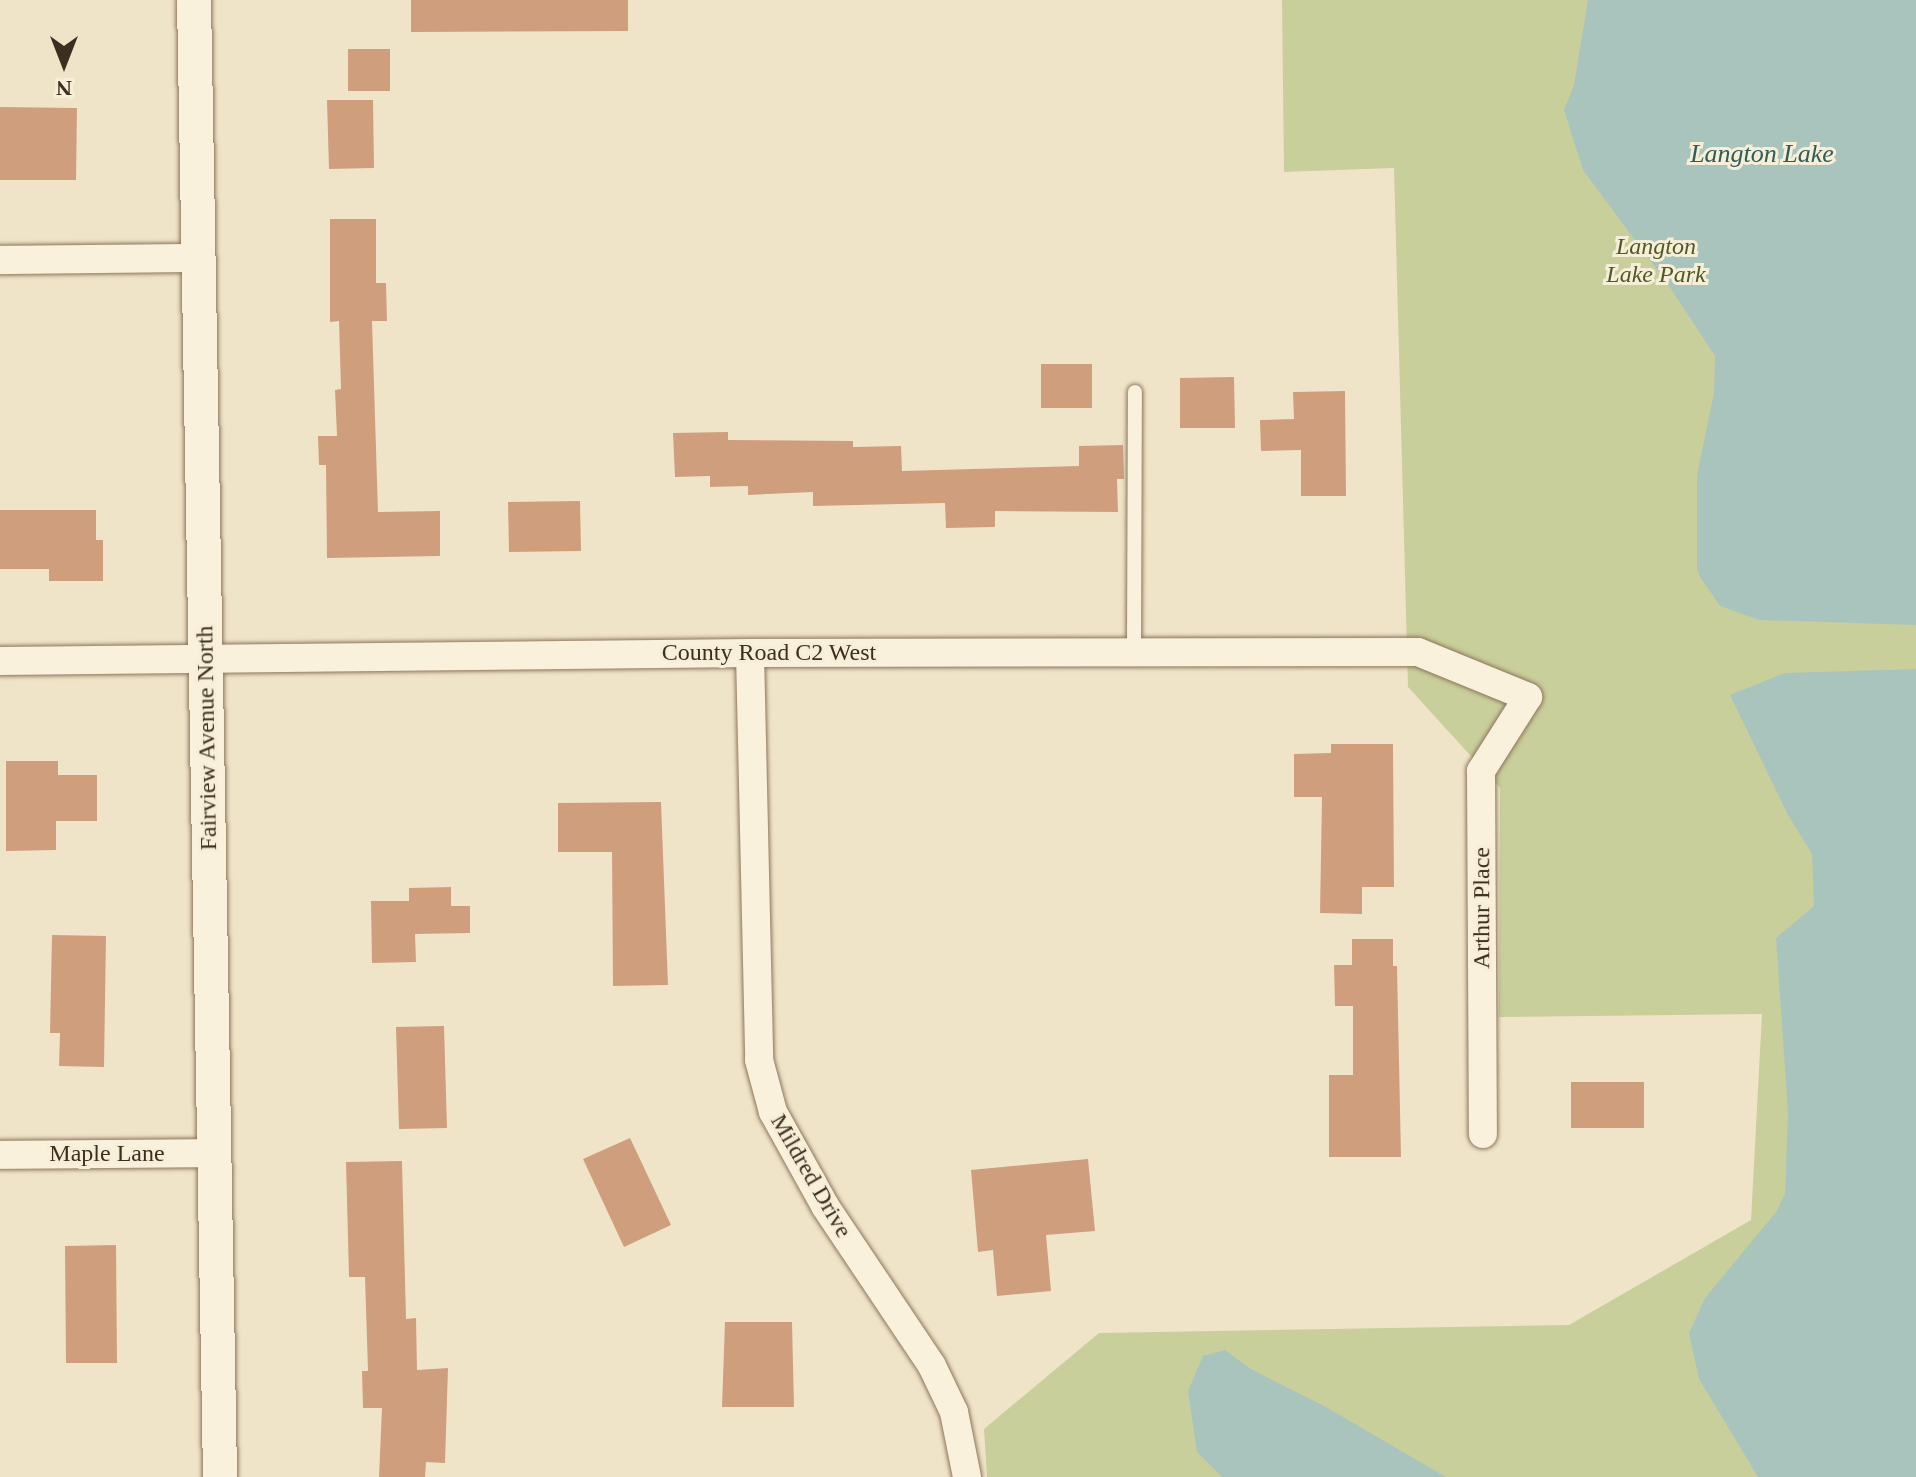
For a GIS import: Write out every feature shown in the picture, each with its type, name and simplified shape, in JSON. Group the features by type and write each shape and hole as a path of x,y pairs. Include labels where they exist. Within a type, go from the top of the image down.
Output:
{"street":[{"name":"Fairview Avenue North","path":"194,0 220,1477"},
{"path":"0,260 199,258"},
{"name":"County Road C2 West","path":"0,661 750,653 1418,652 1528,697"},
{"name":"Mildred Drive","path":"750,653 759,1060 773,1112 825,1206 932,1366 954,1412 967,1477"},
{"name":"Arthur Place","path":"1483,1134 1481,771 1528,697"},
{"name":"Maple Lane","path":"0,1155 214,1153"}],"lane":[{"path":"1134,652 1135,392"}],"green space":[{"name":"Langton Lake Park","path":"1282,0 1916,0 1916,1477 987,1477 984,1429 1099,1333 1569,1325 1751,1220 1762,1014 1499,1017 1500,788 1408,687 1394,168 1284,172"}],"water":[{"name":"Langton Lake","path":"1588,0 1916,0 1916,625 1759,620 1720,606 1700,577 1697,568 1697,475 1714,393 1715,356 1669,286 1583,170 1564,110 1574,85"},
{"path":"1916,669 1916,1477 1758,1477 1699,1379 1689,1333 1705,1298 1776,1212 1785,1194 1788,1113 1776,938 1814,906 1812,854 1788,815 1730,695 1785,673"},
{"path":"1225,1350 1249,1368 1326,1407 1446,1477 1222,1477 1197,1452 1188,1391 1203,1356"}],"building":[{"path":"411,0 628,0 628,31 411,32"},
{"path":"348,49 390,49 390,91 348,91"},
{"path":"327,100 373,100 374,168 329,169"},
{"path":"0,107 77,108 76,180 0,180"},
{"path":"330,219 376,219 376,283 386,283 387,321 372,321 378,512 440,511 440,556 327,558 326,465 319,465 318,436 337,436 335,390 341,389 339,321 330,322"},
{"path":"1041,364 1092,364 1092,408 1041,408"},
{"path":"1234,377 1235,428 1180,428 1180,378"},
{"path":"1345,391 1346,496 1301,496 1301,450 1261,451 1260,420 1294,419 1293,392"},
{"path":"728,432 728,440 853,441 853,447 901,446 902,471 1079,466 1079,446 1123,445 1124,479 1117,479 1118,512 995,511 995,527 946,528 945,503 813,506 813,492 748,495 748,486 710,487 710,476 675,477 673,433"},
{"path":"580,501 581,551 509,552 508,502"},
{"path":"0,510 96,510 96,540 103,540 103,581 49,581 49,569 0,569"},
{"path":"1331,744 1393,744 1394,887 1362,887 1362,914 1320,913 1322,797 1294,797 1294,754 1331,753"},
{"path":"6,761 58,761 58,775 97,775 97,821 56,821 56,850 6,851"},
{"path":"661,802 668,985 613,986 612,852 558,852 558,803"},
{"path":"451,887 451,906 470,906 470,933 415,934 416,962 372,963 371,901 409,901 409,888"},
{"path":"52,935 106,936 104,1067 59,1066 60,1033 50,1033"},
{"path":"1352,939 1393,939 1393,966 1397,966 1401,1157 1329,1157 1329,1075 1353,1075 1353,1006 1335,1006 1334,965 1352,965"},
{"path":"444,1026 447,1128 399,1129 396,1027"},
{"path":"1571,1082 1644,1082 1644,1128 1571,1128"},
{"path":"630,1138 671,1225 624,1247 583,1159"},
{"path":"1088,1159 1095,1231 1046,1235 1051,1291 997,1296 993,1250 978,1252 971,1170"},
{"path":"402,1161 406,1319 416,1318 417,1370 448,1368 445,1463 426,1462 425,1477 379,1477 382,1408 363,1408 362,1371 368,1371 365,1277 349,1277 346,1162"},
{"path":"116,1245 117,1363 66,1363 65,1246"},
{"path":"725,1322 792,1322 794,1407 722,1407"}]}
